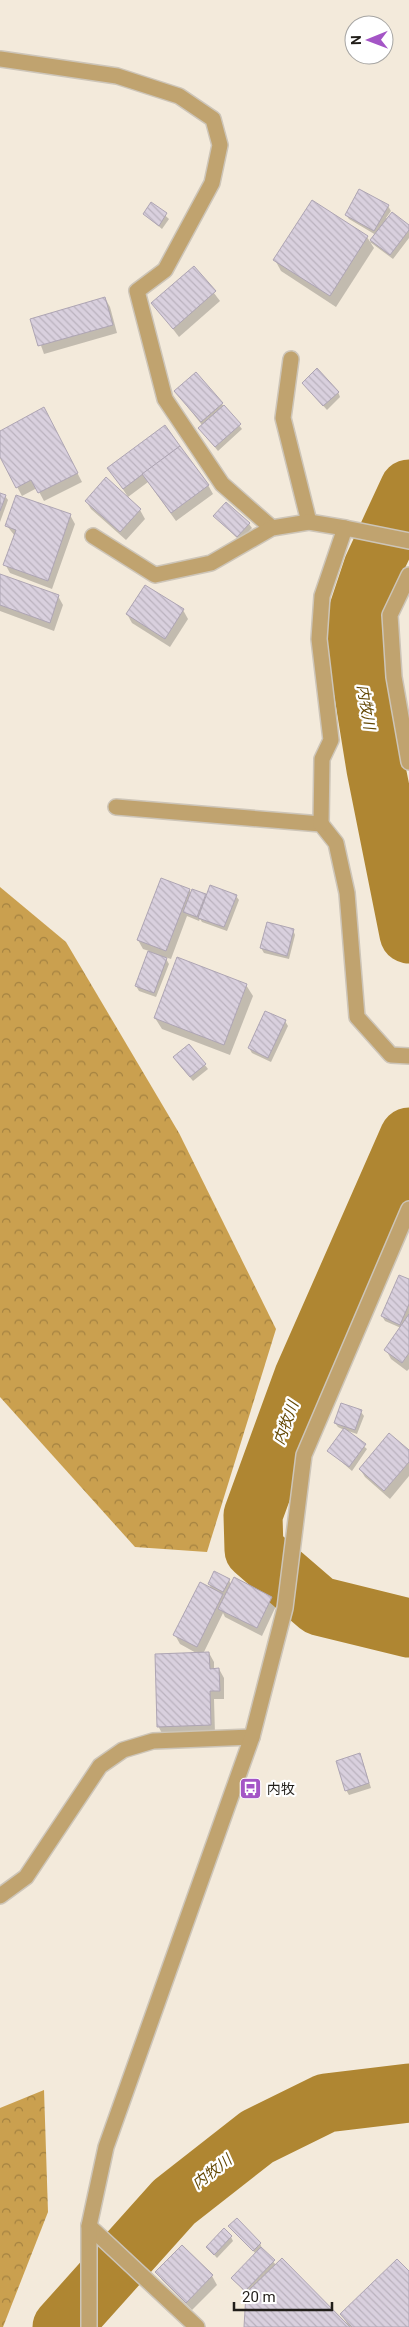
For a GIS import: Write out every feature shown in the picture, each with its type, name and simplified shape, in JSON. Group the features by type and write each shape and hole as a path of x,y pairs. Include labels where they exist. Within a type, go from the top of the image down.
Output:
{"street":[{"path":"0,59 117,76 179,96 213,119 220,145 212,183 165,270 137,291 165,400 222,484 272,528"},
{"path":"291,359 283,418 309,522"},
{"path":"93,536 155,575 211,563 272,528 309,522 408,541"},
{"path":"346,528 322,596 319,639 331,740 322,759 321,824 336,843 347,893 357,1017 391,1055 406,1056"},
{"path":"409,575 390,616 394,677 409,762"},
{"path":"116,807 321,824"},
{"path":"89,2327 89,2226 106,2146 252,1737 284,1608 304,1454 409,1209"},
{"path":"0,1896 26,1877 100,1766 123,1750 153,1741 252,1737"},
{"path":"89,2226 106,2244 197,2327"}],"green space":[{"path":"0,887 66,942 179,1133 276,1329 207,1552 135,1547 0,1397"},
{"path":"44,2090 48,2212 3,2327 0,2327 0,2108"}],"building":[{"path":"359,189 389,205 374,231 345,215"},
{"path":"312,200 368,236 330,296 273,260"},
{"path":"151,202 167,213 159,226 143,214"},
{"path":"392,212 409,225 409,230 390,255 370,240"},
{"path":"194,266 216,291 173,329 151,303"},
{"path":"105,297 113,325 38,346 30,319"},
{"path":"317,368 339,392 323,406 302,383"},
{"path":"196,372 223,403 201,422 174,391"},
{"path":"224,405 241,424 215,447 198,428"},
{"path":"44,407 78,473 38,493 31,480 16,488 0,457 0,431"},
{"path":"165,425 180,446 123,489 107,468"},
{"path":"180,446 209,485 171,513 142,474"},
{"path":"106,477 141,509 120,532 85,501"},
{"path":"0,493 6,495 0,511"},
{"path":"16,495 71,514 48,581 3,565 16,530 5,526"},
{"path":"226,502 250,523 237,537 213,516"},
{"path":"0,574 59,595 50,623 0,605"},
{"path":"145,585 184,609 165,639 126,614"},
{"path":"161,878 190,889 166,951 137,940"},
{"path":"210,885 237,895 224,927 198,918"},
{"path":"192,889 206,894 197,917 183,912"},
{"path":"267,922 294,929 287,956 260,948"},
{"path":"148,951 167,958 154,993 135,986"},
{"path":"177,957 247,984 224,1045 154,1018"},
{"path":"265,1011 286,1020 268,1058 248,1048"},
{"path":"189,1044 206,1064 190,1077 173,1057"},
{"path":"399,1275 409,1279 409,1304 400,1325 381,1316"},
{"path":"409,1314 409,1353 402,1363 384,1350"},
{"path":"341,1403 362,1410 355,1430 334,1423"},
{"path":"344,1428 366,1444 349,1467 327,1451"},
{"path":"389,1433 409,1450 409,1462 384,1491 359,1469"},
{"path":"214,1571 230,1579 223,1592 208,1584"},
{"path":"234,1577 272,1597 257,1628 218,1609"},
{"path":"200,1582 223,1594 197,1647 173,1635"},
{"path":"209,1652 210,1669 219,1668 220,1691 210,1691 211,1725 157,1727 155,1654"},
{"path":"360,1753 369,1783 345,1791 336,1761"},
{"path":"237,2218 261,2243 253,2251 228,2226"},
{"path":"224,2228 232,2236 214,2255 206,2247"},
{"path":"182,2245 213,2275 186,2303 155,2272"},
{"path":"261,2247 275,2260 245,2291 231,2278"},
{"path":"282,2258 350,2327 244,2327 246,2293"},
{"path":"397,2259 409,2271 409,2327 352,2327 340,2314"}],"waterway":[{"name":"内牧川","path":"409,489 373,567 353,627 376,769 409,934"},
{"name":"内牧川","path":"409,1137 303,1378 253,1515 254,1550 319,1606 409,1628"},
{"name":"内牧川","path":"62,2327 174,2202 257,2137 326,2103 409,2093"}],"place":[{"name":"内牧","path":"251,1789"}]}
